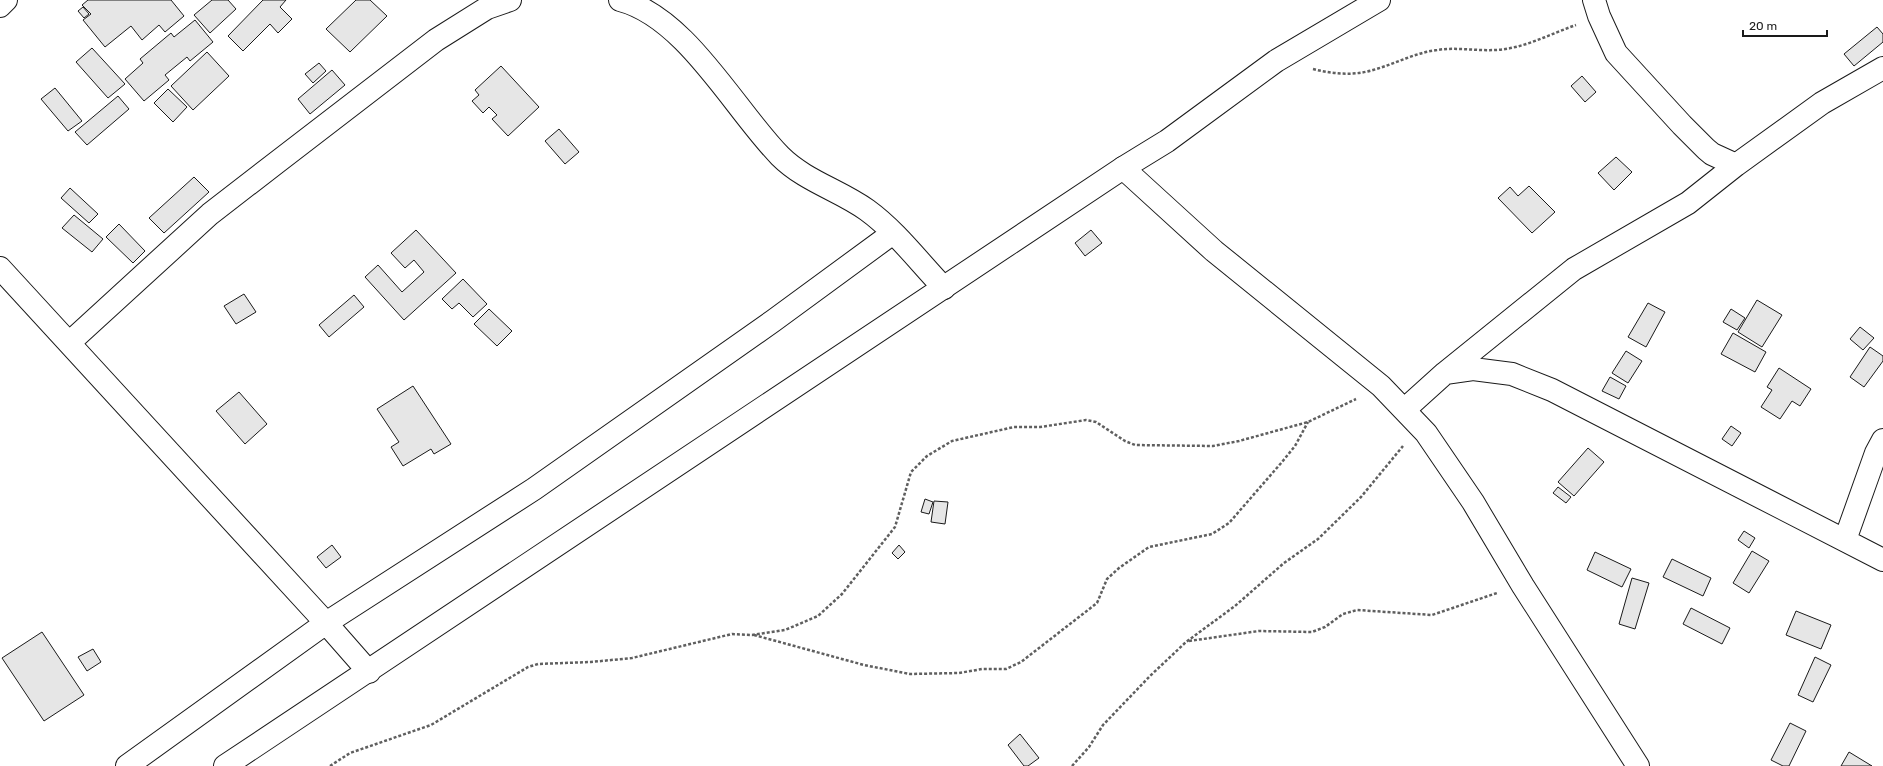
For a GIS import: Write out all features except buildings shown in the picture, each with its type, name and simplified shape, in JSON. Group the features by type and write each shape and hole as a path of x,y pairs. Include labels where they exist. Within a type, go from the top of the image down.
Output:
{"street":[{"path":"0,6 6,0"},
{"path":"68,342 210,214 264,172 436,40 487,8 510,0"},
{"path":"620,0 641,8 670,26 714,75 780,156 800,173 867,210 892,233 944,288"},
{"path":"225,766 1122,168 1167,140 1276,61 1379,0"},
{"path":"1596,8 1616,53 1682,125 1712,154 1736,165"},
{"path":"1404,410 1445,373 1574,270 1688,203 1736,165 1822,103 1883,68"},
{"path":"1122,168 1225,261 1381,386 1426,433 1473,502 1523,586 1638,766"},
{"path":"127,766 326,623 534,489 773,321 892,233"},
{"path":"0,268 326,623 368,672"},
{"path":"1445,373 1473,369 1512,374 1552,390 1883,560"},
{"path":"1845,540 1876,452 1883,440"}],"path":[{"path":"1276,61 1333,74 1356,74 1372,71 1416,54 1437,50 1496,50 1521,45 1596,8"},
{"path":"330,766 350,752 431,725 528,667 538,664 591,662 632,658 732,634 752,635 785,630 818,616 842,594 895,527 911,472 927,456 952,441 1014,427 1040,427 1086,420 1096,422 1125,441 1135,445 1213,446 1239,441 1308,422 1381,386"},
{"path":"752,635 864,665 910,674 959,673 982,669 1006,669 1021,662 1096,603 1107,579 1119,568 1149,547 1212,534 1229,523 1295,446 1308,422"},
{"path":"1072,766 1089,746 1103,725 1121,705 1186,642 1235,606 1284,562 1318,539 1361,497 1419,426"},
{"path":"1186,642 1259,631 1312,632 1325,627 1343,614 1357,610 1432,615 1523,586"}]}
